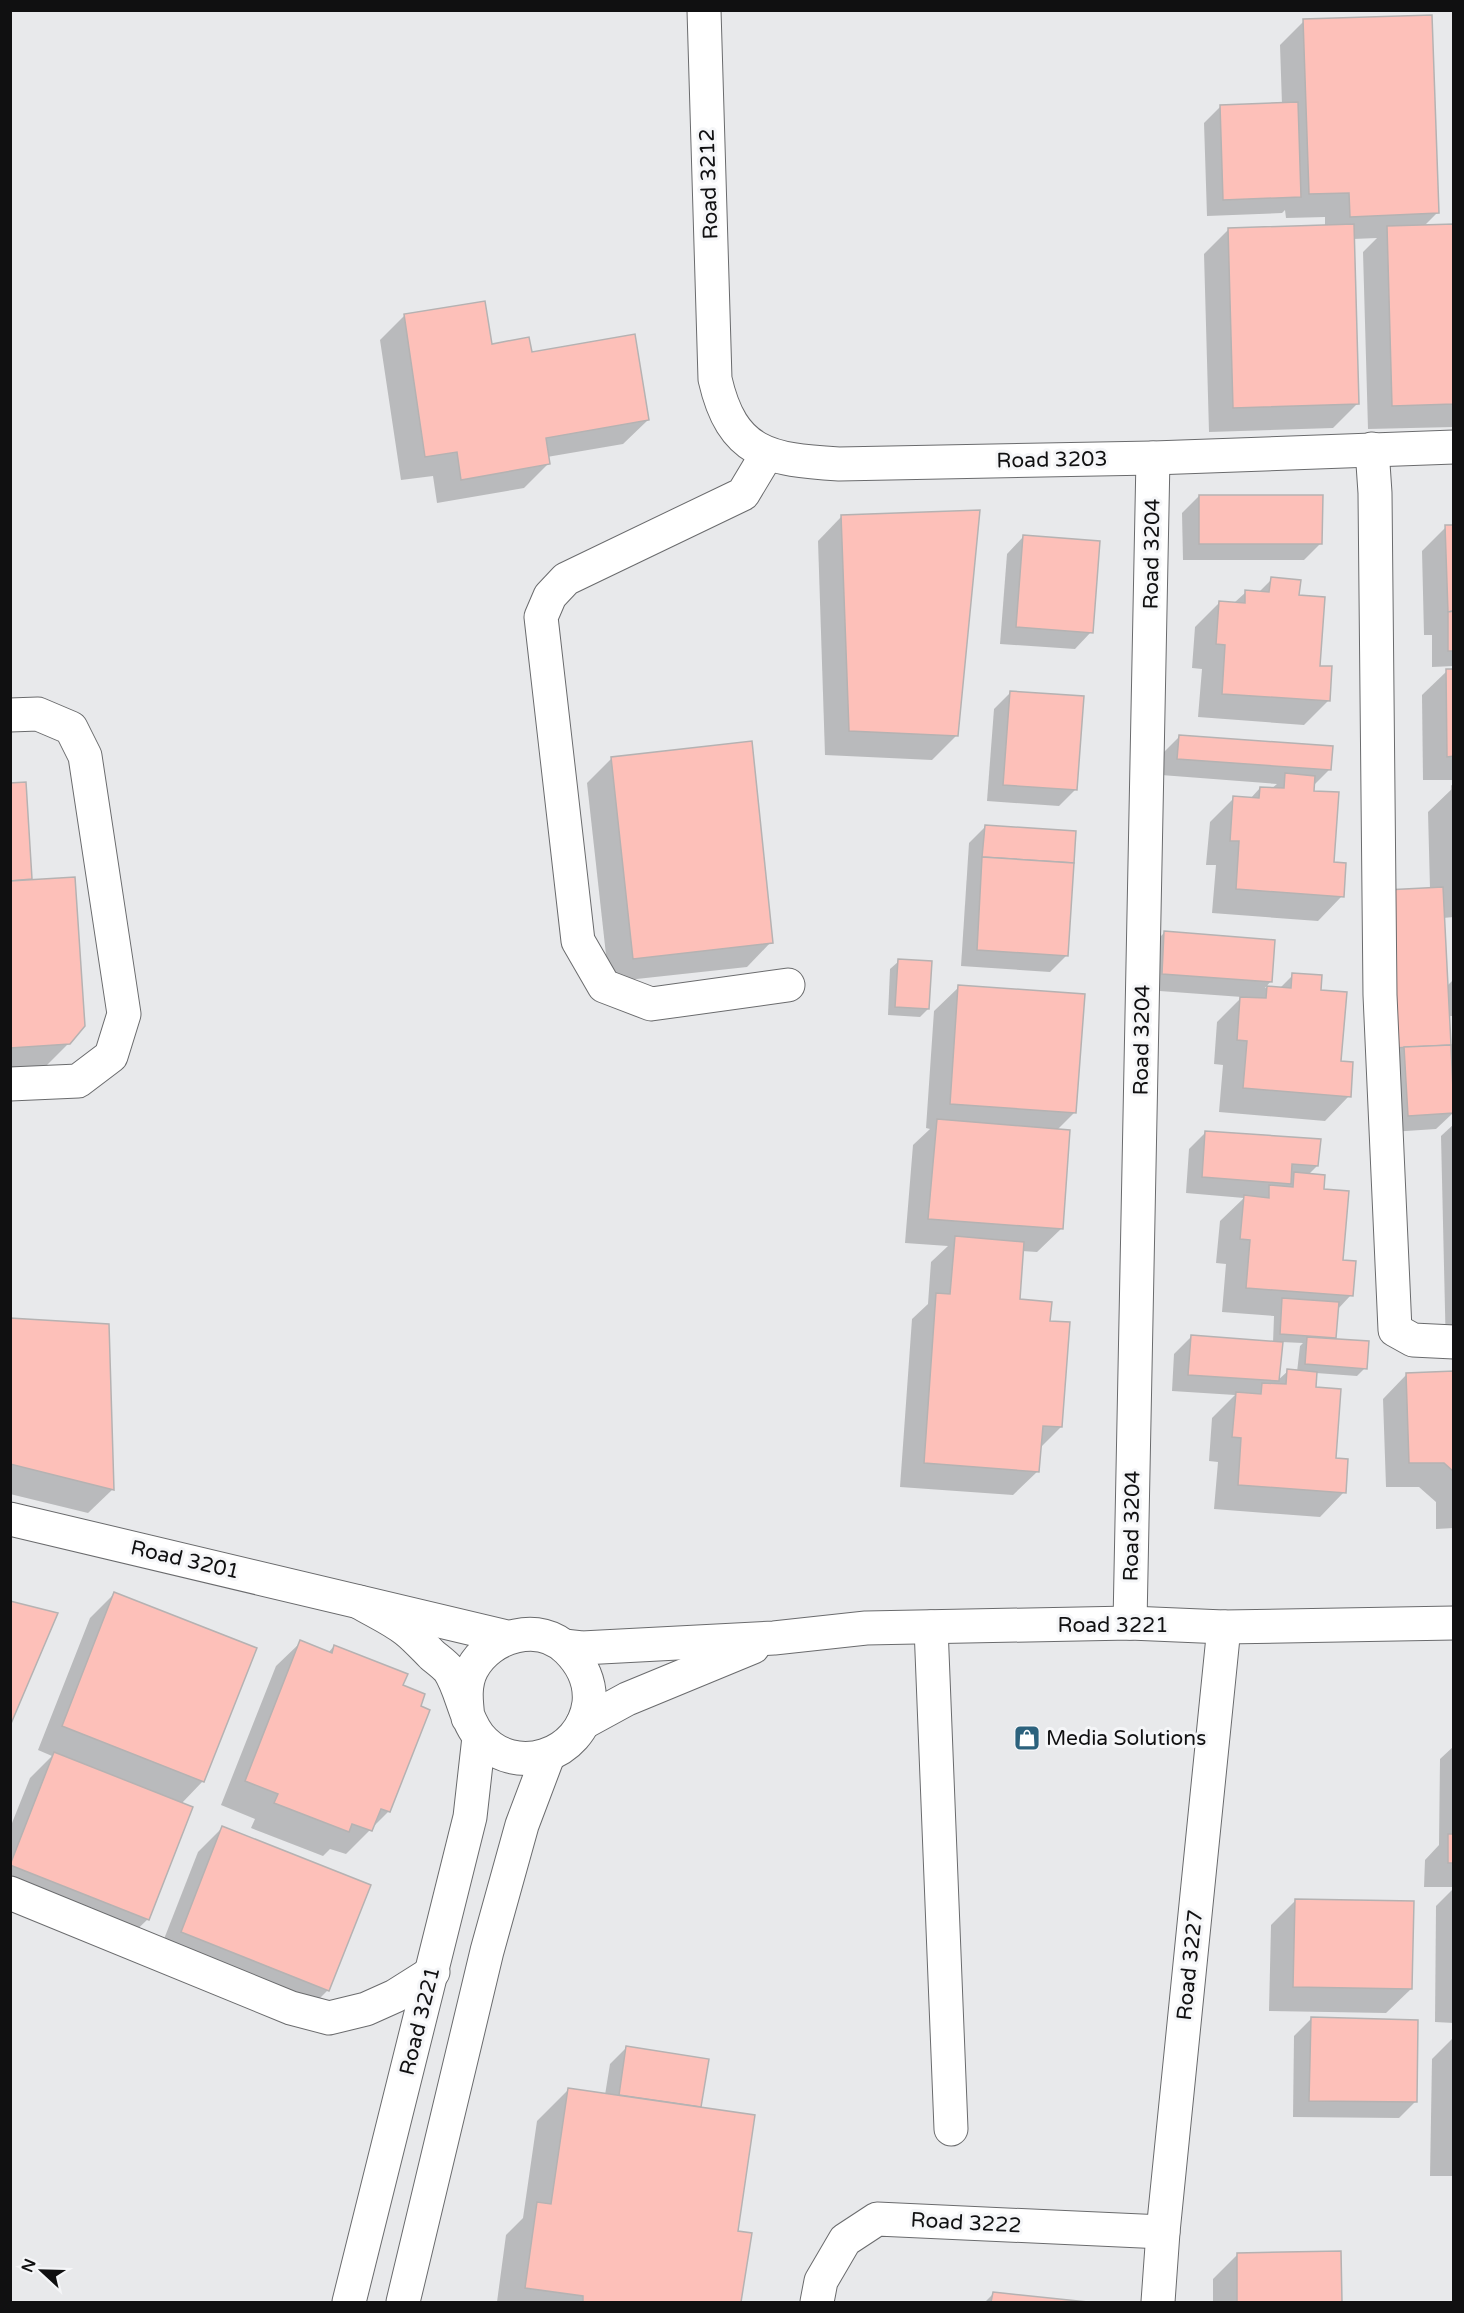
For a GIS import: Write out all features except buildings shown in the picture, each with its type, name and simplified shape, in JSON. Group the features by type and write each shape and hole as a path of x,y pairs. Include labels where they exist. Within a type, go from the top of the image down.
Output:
{"street":[{"name":"Road 3212","path":"704,10 714,358"},
{"name":"Road 3203","path":"714,358 719,397 728,419 743,439 767,454 795,461 838,464 1153,458 1454,447"},
{"path":"1372,449 1375,494 1380,995 1395,1330 1413,1340 1454,1342"},
{"path":"767,454 743,494 567,579 550,596 541,617 578,941 604,986 651,1004 788,985"},
{"name":"Road 3204","path":"1130,1623 1153,458"},
{"path":"10,715 38,714 71,728 85,756 124,1014 111,1056 78,1081 10,1084"},
{"name":"Road 3201","path":"10,1519 507,1637"},
{"name":"Road 3201","path":"359,1602 405,1630 449,1670 474,1727"},
{"name":"Road 3221","path":"564,1646 582,1648 774,1638 866,1628 1130,1623 1224,1627 1454,1623"},
{"path":"931,1627 951,2129"},
{"name":"Road 3227","path":"1158,2302 1163,2232 1224,1627"},
{"path":"526,1634 546,1637 564,1646 579,1661 587,1681 589,1702 583,1724 569,1743 548,1756 523,1759 499,1752 474,1727 465,1694 471,1670 486,1650 507,1637 526,1634"},
{"name":"Road 3221","path":"583,1724 627,1699 774,1638"},
{"name":"Road 3221","path":"349,2302 470,1817 474,1727"},
{"path":"403,2302 487,1951 522,1825 548,1756"},
{"path":"10,1893 291,2008 329,2018 366,2009 396,1996 433,1972"},
{"name":"Road 3222","path":"817,2302 820,2281 845,2240 877,2219 1163,2232"}],"place":[{"name":"Media Solutions","path":"1027,1738"}]}
